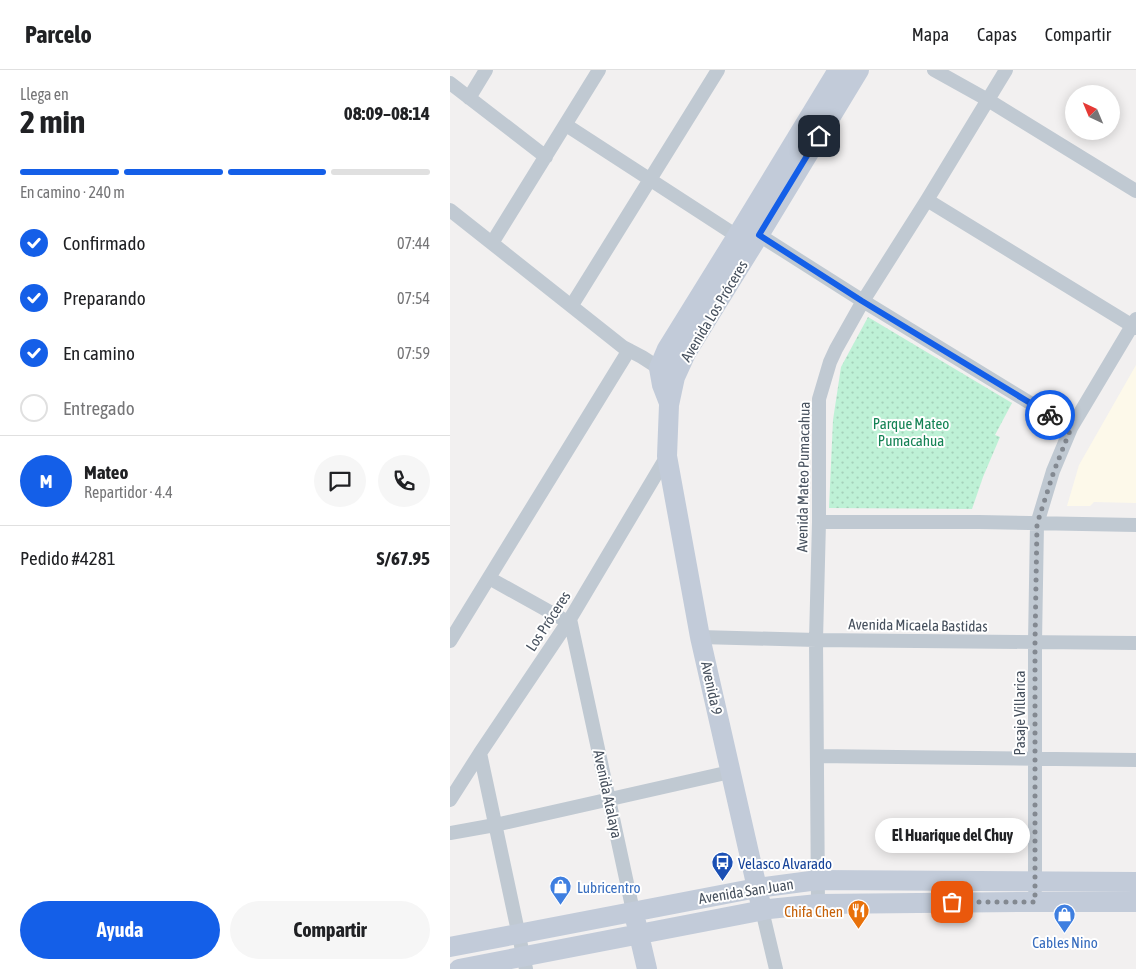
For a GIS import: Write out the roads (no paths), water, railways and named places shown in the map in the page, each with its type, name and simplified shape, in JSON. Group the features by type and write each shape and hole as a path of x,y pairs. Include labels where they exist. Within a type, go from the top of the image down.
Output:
{"main road":[{"name":"Avenida Los Próceres","path":"670,405 662,385 659,368 667,349 838,70"},
{"name":"Avenida Los Próceres","path":"670,405 675,377 686,353 859,70"},
{"name":"Avenida 9","path":"670,405 666,456 700,637 762,910"},
{"name":"Avenida San Juan","path":"450,947 757,888 818,880 1136,882"},
{"name":"Avenida San Juan","path":"459,969 524,963 639,934 762,910 818,904 1136,902"},
{"name":"Avenida Atalaya","path":"633,911 647,969"}],"street":[{"path":"469,98 486,70"},
{"path":"492,243 599,70"},
{"path":"572,305 718,70"},
{"path":"934,70 988,100 1136,191"},
{"name":"Avenida Mateo Pumacahua","path":"818,904 816,640 819,522 819,399 836,349 862,301 928,200 1006,70"},
{"path":"450,83 546,157"},
{"path":"566,125 737,236"},
{"path":"928,200 1135,324"},
{"path":"450,210 623,347 659,368"},
{"path":"759,235 862,301 1071,428"},
{"name":"Pasaje Villarica","path":"1035,902 1037,524 1054,471 1071,428 1135,324"},
{"path":"450,641 629,350"},
{"name":"Los Próceres","path":"450,800 454,784 480,753 569,621 666,456"},
{"path":"819,522 979,522 1136,525"},
{"path":"489,578 569,621"},
{"name":"Avenida Atalaya","path":"569,621 633,911"},
{"name":"Avenida Micaela Bastidas","path":"700,637 1136,643"},
{"path":"480,753 524,963"},
{"path":"817,756 1136,760"},
{"path":"450,833 730,772"},
{"name":"Avenida 9","path":"762,910 776,969"}],"place":[{"name":"Velasco Alvarado","path":"722,882"},
{"name":"El Huarique del Chuy","path":"952,902"},
{"name":"Lubricentro","path":"561,906"},
{"name":"Chifa Chen","path":"859,930"},
{"name":"Cables Nino","path":"1065,933"}],"park label":[{"name":"Parque Mateo Pumacahua","path":"911,432"}]}
